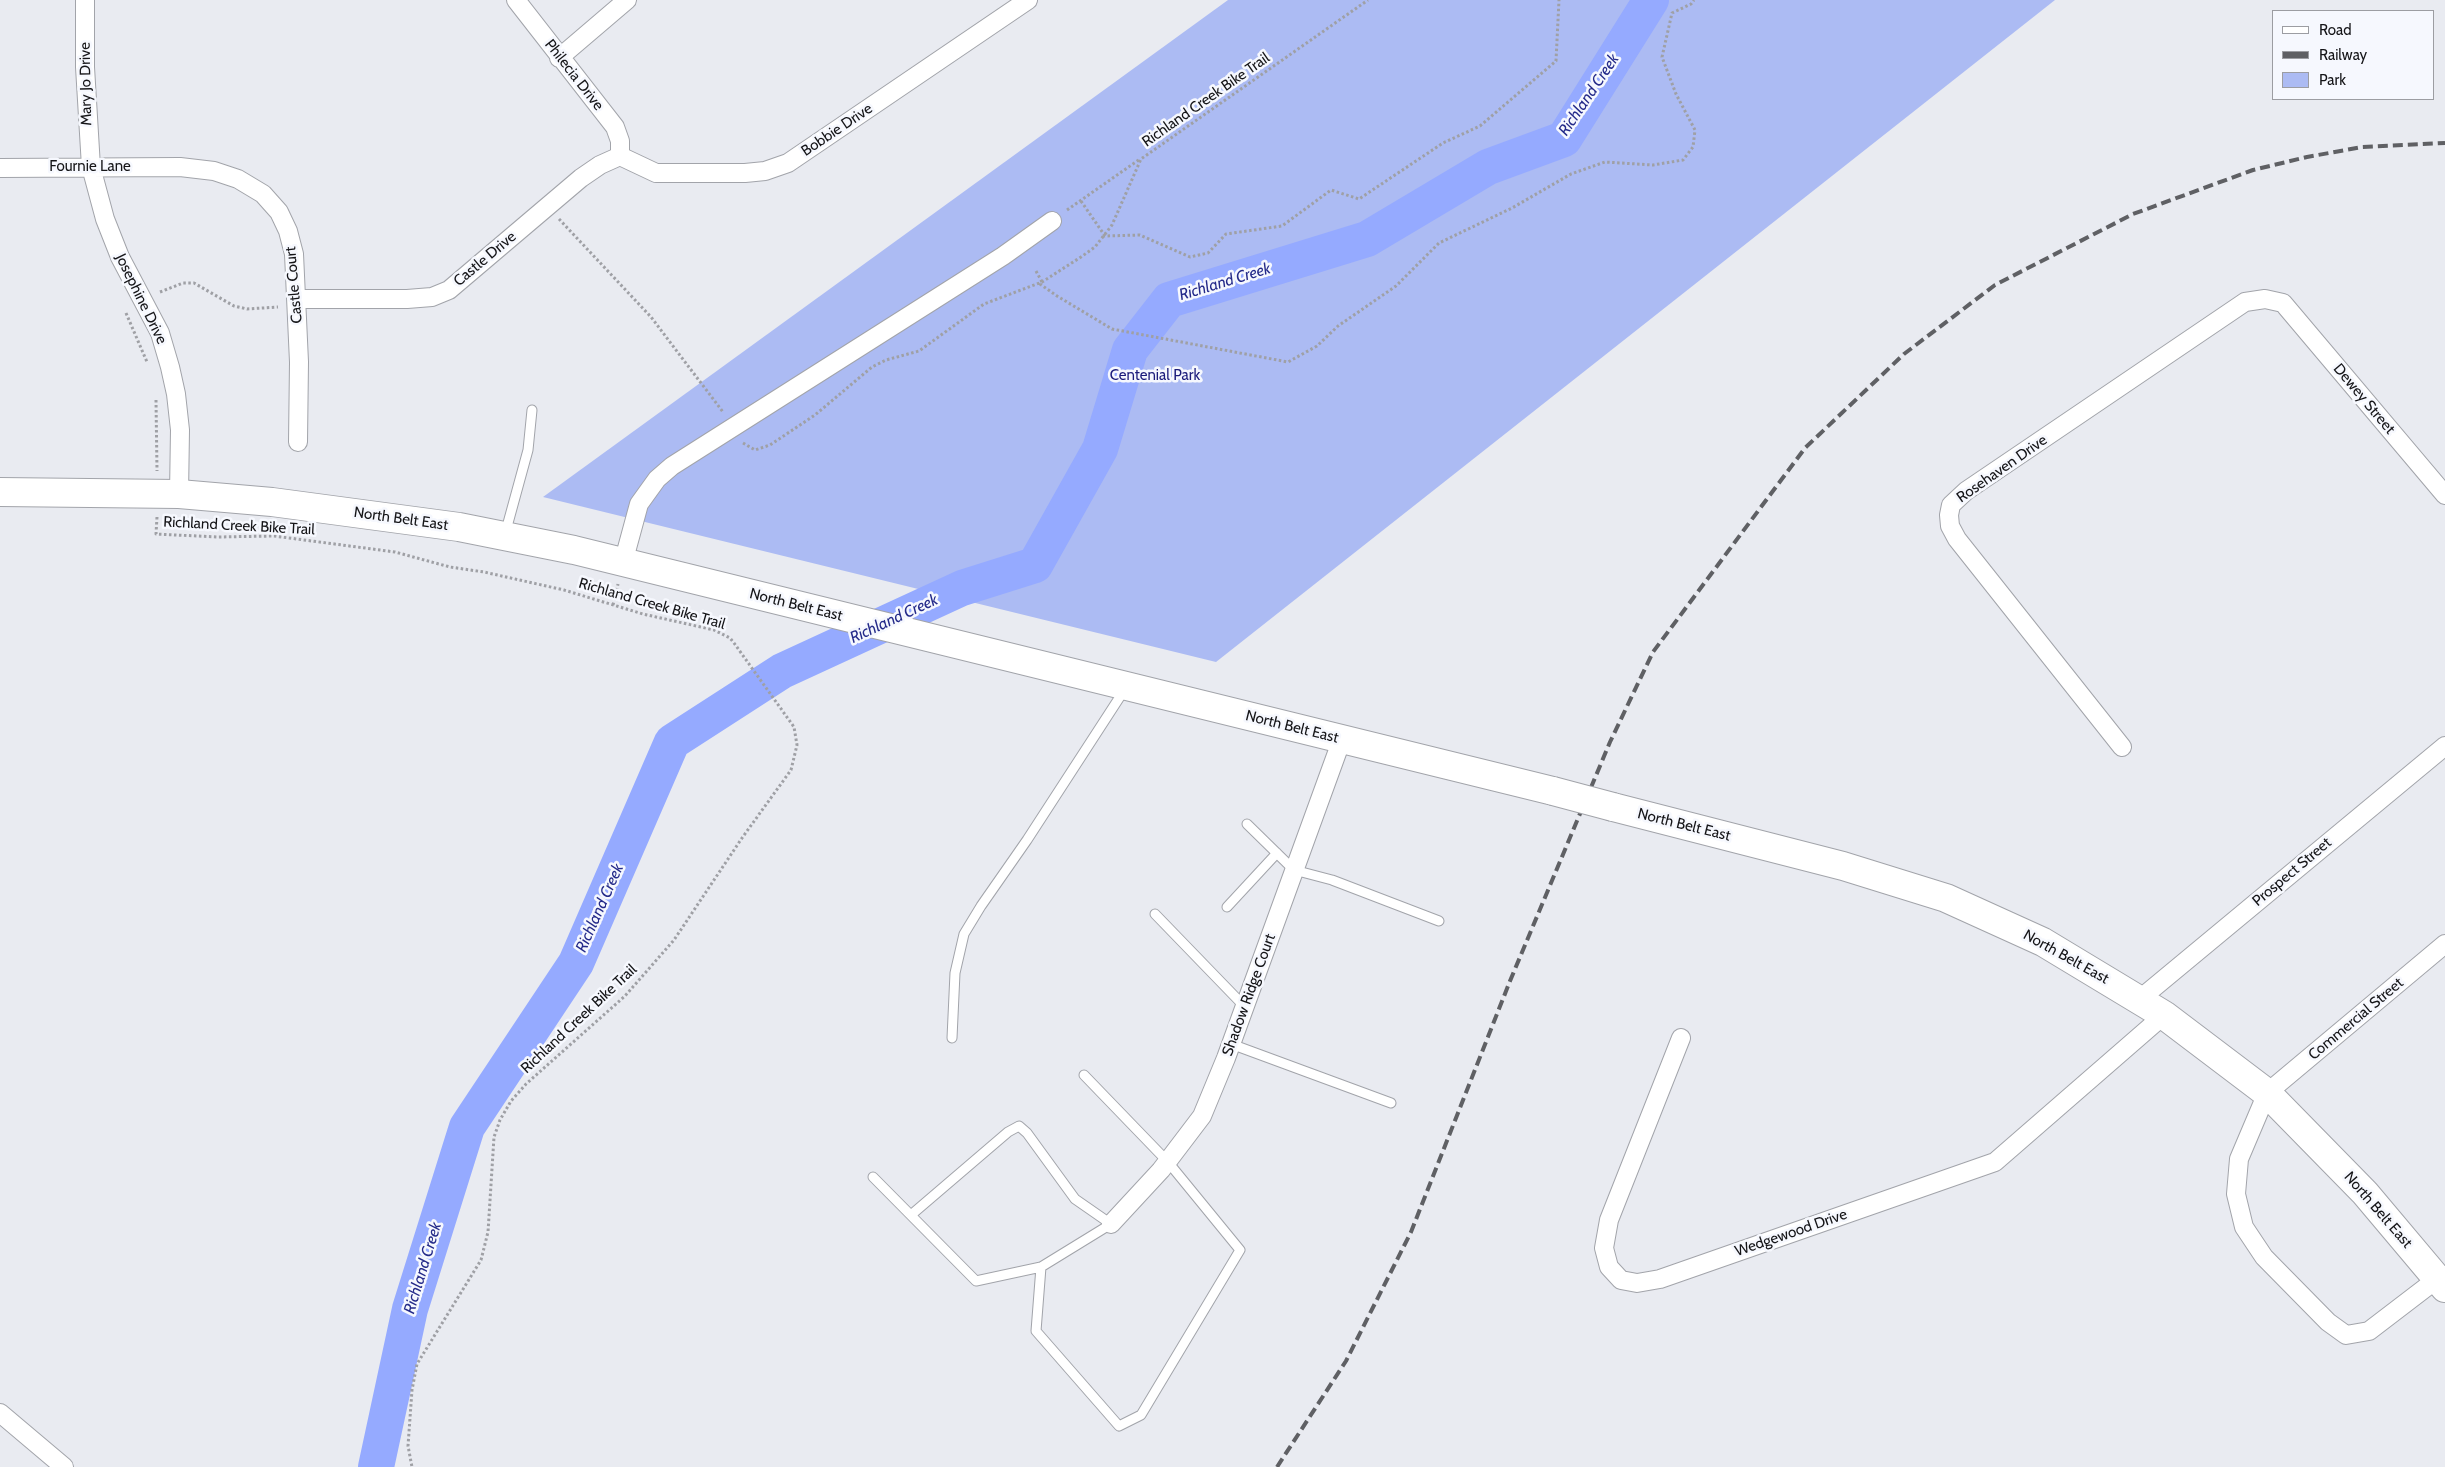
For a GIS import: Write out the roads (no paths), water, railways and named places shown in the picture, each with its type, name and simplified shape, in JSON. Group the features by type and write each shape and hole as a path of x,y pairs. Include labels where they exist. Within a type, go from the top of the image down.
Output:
{"main road":[{"name":"North Belt East","path":"0,492 168,494 282,503 459,527 504,536 623,562 1553,791 1843,866 1946,898 2043,942 2140,999 2164,1015 2266,1093 2365,1193 2441,1283"}],"street":[{"name":"Mary Jo Drive","path":"85,0 85,67 91,167"},
{"name":"Philecia Drive","path":"516,0 559,58 615,127 620,141 620,156"},
{"path":"559,58 627,0"},
{"name":"Bobbie Drive","path":"620,156 656,173 745,174 765,171 788,163 1028,0"},
{"name":"Castle Drive","path":"296,299 432,296 449,290 547,206 600,165 620,156"},
{"name":"Josephine Drive","path":"91,167 108,227 120,257 145,301 160,333 176,394 180,430 168,494"},
{"name":"Fournie Lane","path":"0,168 180,167"},
{"name":"Castle Court","path":"180,167 222,174 238,179 263,194 279,212 288,231 294,254 299,362 298,442"},
{"path":"623,562 639,504 657,479 690,453 1003,256 1052,220"},
{"name":"Rosehaven Drive","path":"2122,747 1957,539 1950,526 1951,505 1966,491 2245,302 2265,299 2283,303"},
{"name":"Dewey Street","path":"2283,303 2445,494"},
{"name":"Shadow Ridge Court","path":"1110,1224 1168,1162 1202,1116 1245,1007 1342,739"},
{"name":"Prospect Street","path":"2140,999 2445,746"},
{"name":"Commercial Street","path":"2266,1093 2445,944"},
{"name":"Wedgewood Drive","path":"1681,1038 1609,1220 1604,1248 1609,1267 1621,1280 1637,1283 1660,1279 1995,1162 2164,1015"},
{"path":"2266,1093 2239,1159 2236,1194 2244,1228 2264,1257 2328,1322 2346,1334 2369,1331 2441,1283"},
{"path":"0,1413 64,1467"}],"lane":[{"path":"504,536 528,450 532,410"},
{"path":"952,1038 955,973 964,934 1127,687"},
{"path":"1247,824 1294,870 1332,880 1439,921"},
{"path":"1227,907 1277,853"},
{"path":"1155,914 1245,1007"},
{"path":"1231,1044 1391,1103"},
{"path":"1041,1267 1036,1332 1119,1426 1141,1415 1240,1250 1168,1162 1084,1075"},
{"path":"873,1177 976,1281 1041,1267 1110,1224 1075,1199 1027,1133 1019,1126 1008,1132 911,1215"}],"waterway":[{"name":"Richland Creek","path":"376,1467 410,1309 467,1127 576,963 672,742 782,671 962,588 1035,565 1100,449 1130,350 1169,300 1367,239 1488,167 1564,139 1651,0"}],"railway":[{"path":"1277,1467 1346,1361 1411,1232 1510,981 1610,742 1653,652 1805,448 1904,354 1995,285 2133,214 2253,170 2307,157 2362,147 2445,143"}],"park label":[{"name":"Centenial Park","path":"1155,376"}]}
